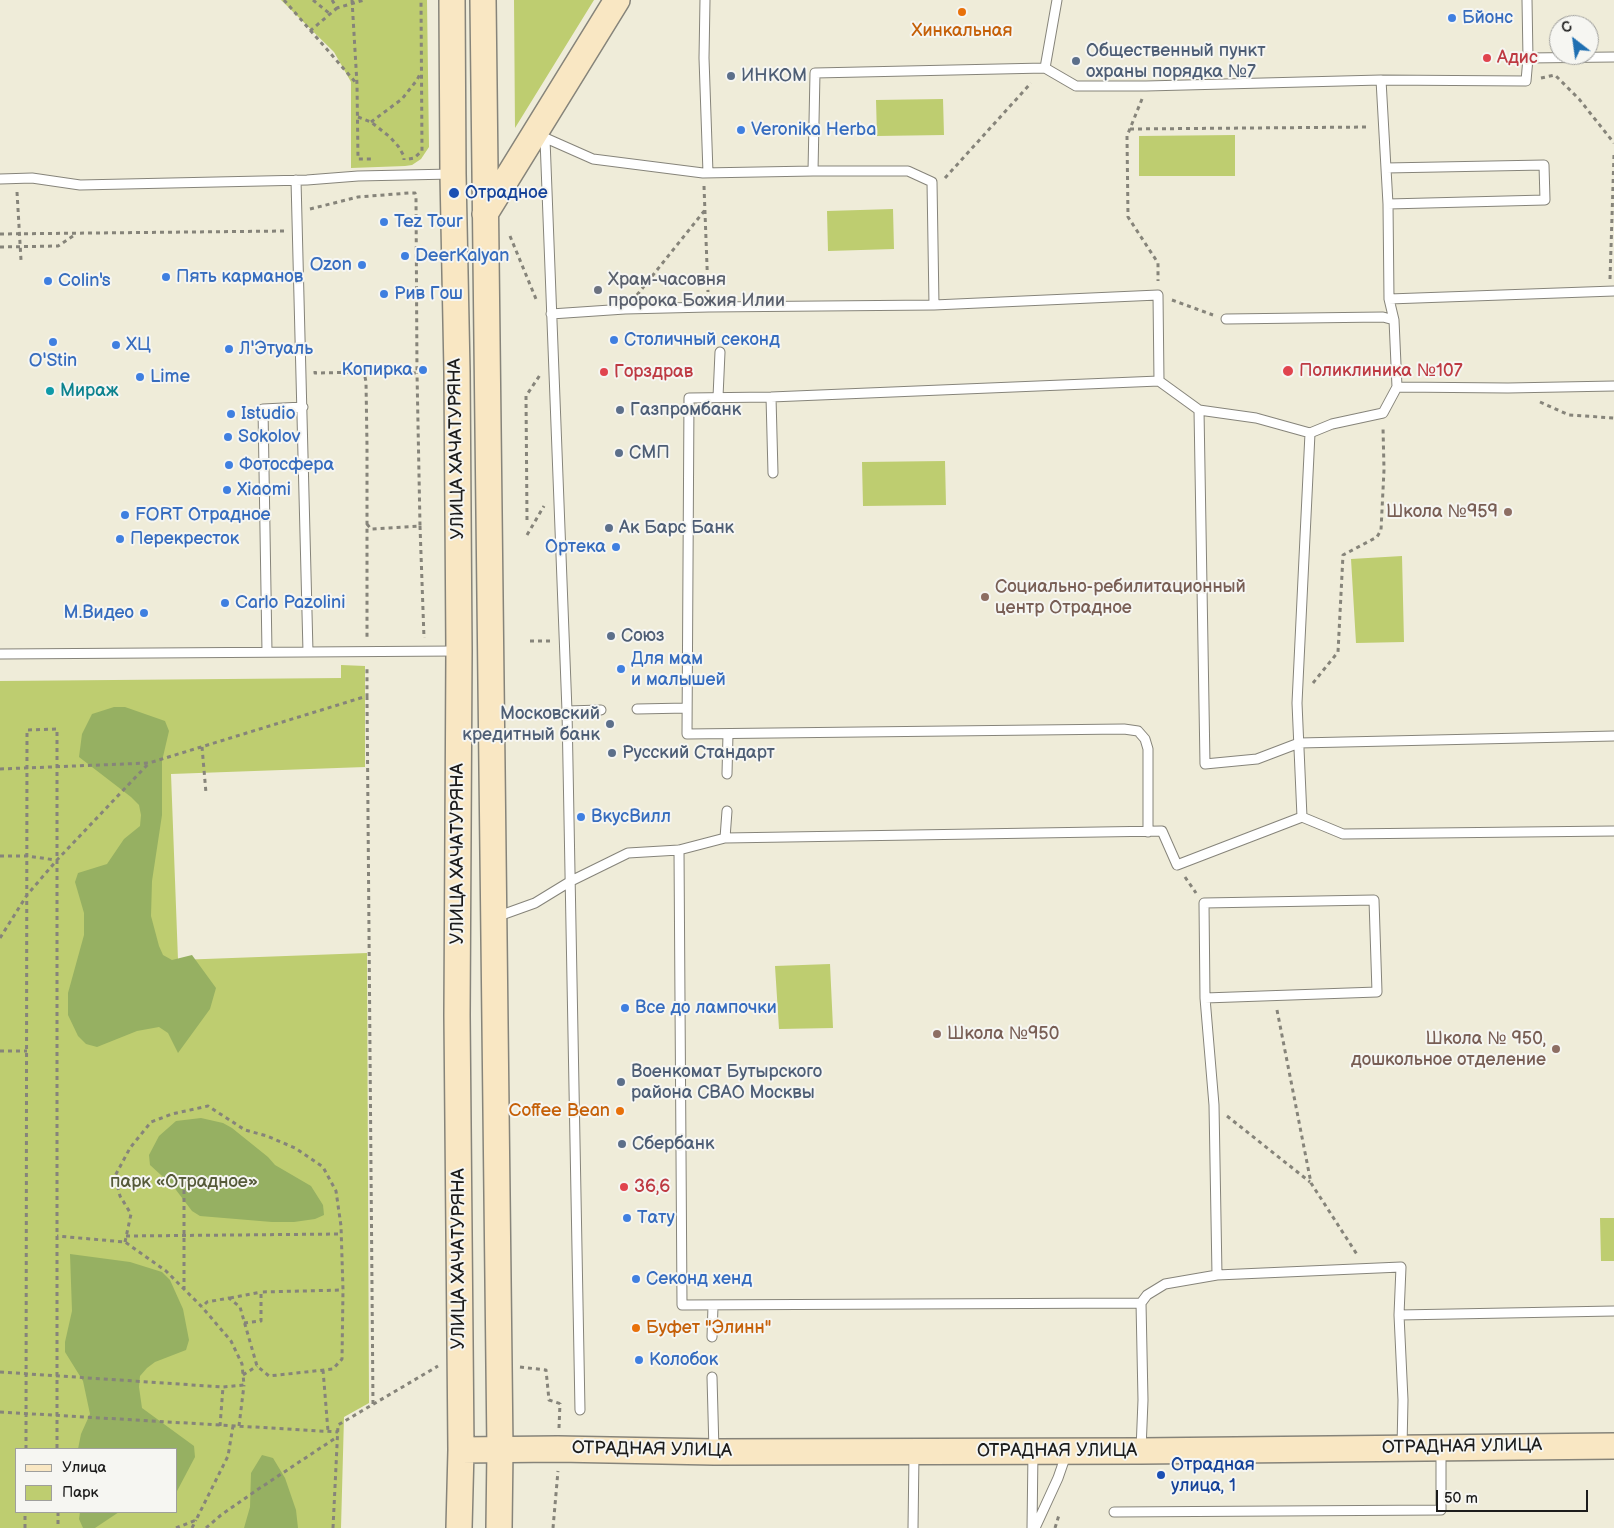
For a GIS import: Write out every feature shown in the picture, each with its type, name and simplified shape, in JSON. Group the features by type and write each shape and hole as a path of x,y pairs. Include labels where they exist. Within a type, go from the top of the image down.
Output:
{"main road":[{"name":"УЛИЦА ХАЧАТУРЯНА","path":"452,0 459,651 458,1025 461,1450 459,1528"},
{"name":"УЛИЦА ХАЧАТУРЯНА","path":"483,0 500,1449 499,1528"},
{"path":"485,214 540,136 618,0"},
{"name":"ОТРАДНАЯ УЛИЦА","path":"461,1450 914,1452 1614,1446"}],"lane":[{"path":"705,0 705,173"},
{"path":"1045,68 1057,0"},
{"path":"813,171 815,73 1045,68 1076,86 1381,80 1526,81 1528,58 1527,0"},
{"path":"1528,58 1614,57"},
{"path":"1148,832 1148,749 1145,739 1138,731 1124,729 687,734 689,398 772,397 1159,381 1199,410 1256,418 1310,434 1332,424 1383,413 1397,386 1394,320 1389,299 1388,204 1381,80"},
{"path":"580,1410 571,881 564,641 551,314 540,136 592,159 705,173 908,171 932,182 934,305"},
{"path":"1386,168 1544,165 1545,200 1388,204"},
{"path":"0,179 32,178 80,185 453,174"},
{"path":"296,180 308,652"},
{"path":"1389,299 1611,291"},
{"path":"551,314 626,309 709,307 720,312 1158,295 1159,381"},
{"path":"1226,319 1383,317 1394,320"},
{"path":"718,397 720,352"},
{"path":"1397,386 1508,388 1614,386"},
{"path":"772,397 773,473"},
{"path":"267,652 262,409 303,407"},
{"path":"1199,410 1205,764 1257,759 1299,743 1614,736"},
{"path":"1302,817 1297,703 1310,434"},
{"path":"0,654 459,651"},
{"path":"637,710 687,708"},
{"path":"566,711 601,710"},
{"path":"727,774 728,734"},
{"path":"725,838 727,810"},
{"path":"493,918 536,903 571,881 628,853 679,850 725,838 1162,831 1176,865 1302,817 1343,834 1614,831"},
{"path":"679,850 682,1305 1141,1303"},
{"path":"1205,998 1377,992 1374,900 1204,903 1205,998 1214,1105 1217,1274"},
{"path":"1141,1451 1143,1400 1141,1303 1147,1295 1165,1284 1217,1274 1400,1267 1399,1315 1403,1400 1402,1448"},
{"path":"712,1337 713,1306"},
{"path":"1399,1315 1614,1311"},
{"path":"712,1377 714,1452"},
{"path":"1114,1512 1441,1510 1441,1447"},
{"path":"1033,1451 1034,1528"},
{"path":"1034,1528 1058,1478 1068,1451"},
{"path":"913,1528 914,1452"}],"path":[{"path":"284,0 357,84"},
{"path":"314,0 330,14"},
{"path":"332,0 337,8"},
{"path":"310,31 337,8 364,0"},
{"path":"358,117 372,122 398,146 404,156 404,160 414,158 422,151 421,0"},
{"path":"352,2 357,84 358,159"},
{"path":"931,194 1045,68"},
{"path":"372,122 402,99 417,80 422,70"},
{"path":"1526,81 1555,75 1579,100 1614,143"},
{"path":"1146,86 1127,136 1128,216 1158,263 1158,295 1226,319"},
{"path":"1130,130 1384,127"},
{"path":"1611,291 1614,154"},
{"path":"705,173 709,307"},
{"path":"16,178 21,260"},
{"path":"297,212 358,198 415,193 417,201 417,373 424,644"},
{"path":"626,309 705,210"},
{"path":"0,234 289,231 298,234"},
{"path":"508,231 536,301"},
{"path":"0,247 58,246 77,233"},
{"path":"315,363 316,373 417,373"},
{"path":"364,372 366,382 374,1405"},
{"path":"1508,388 1569,415 1614,418"},
{"path":"526,396 527,520"},
{"path":"1297,703 1338,652 1343,556 1377,537 1381,530 1384,470 1383,413"},
{"path":"367,524 371,529 420,526"},
{"path":"530,641 564,641"},
{"path":"0,769 149,763 368,696"},
{"path":"26,1448 27,730 57,729 57,1448"},
{"path":"202,747 206,793"},
{"path":"0,938 27,895 57,860 149,763"},
{"path":"0,856 27,856 57,860"},
{"path":"1176,865 1204,903"},
{"path":"1274,995 1311,1183"},
{"path":"0,1051 26,1051"},
{"path":"1214,1105 1311,1183 1367,1269"},
{"path":"125,1242 131,1214 120,1196 115,1176 130,1148 151,1122 172,1114 208,1106 245,1130 267,1136 296,1148 323,1167 336,1191 341,1234 344,1290 342,1359 333,1369 269,1376 257,1366 240,1307 229,1298"},
{"path":"184,1182 184,1289"},
{"path":"126,1236 341,1234"},
{"path":"57,1236 125,1242 166,1271 202,1307 231,1341 242,1364 244,1385 239,1426"},
{"path":"202,1307 208,1302 261,1292 344,1290"},
{"path":"244,1323 261,1321 261,1292"},
{"path":"333,1528 338,1425 441,1364"},
{"path":"243,1375 257,1366"},
{"path":"520,1367 546,1370 549,1400 580,1410"},
{"path":"323,1370 328,1431"},
{"path":"0,1372 223,1387 244,1385"},
{"path":"220,1426 223,1387"},
{"path":"0,1412 328,1431 338,1434"},
{"path":"192,1528 228,1456 233,1426"},
{"path":"206,1528 221,1515 338,1434"},
{"path":"553,1528 558,1482"},
{"path":"26,1513 26,1528"},
{"path":"58,1513 58,1528"},
{"path":"176,1528 196,1520"}],"green space":[{"path":"281,0 427,0 429,147 421,159 412,165 405,166 351,168 351,82 334,52"},
{"path":"514,0 594,0 515,128"},
{"path":"943,99 944,135 877,136 876,100"},
{"path":"1235,135 1235,176 1139,176 1139,136"},
{"path":"893,209 894,249 828,251 827,211"},
{"path":"945,461 946,505 863,506 862,462"},
{"path":"1402,556 1404,642 1356,643 1351,559"},
{"name":"парк «Отрадное»","path":"341,665 365,666 365,767 171,774 178,960 367,953 369,1403 344,1417 341,1528 0,1528 0,681 341,678"},
{"path":"114,707 125,707 165,721 169,731 162,761 162,815 152,881 151,916 163,955 172,960 192,955 216,988 210,1009 178,1053 168,1033 159,1027 137,1031 97,1047 86,1044 78,1036 68,1015 68,993 84,935 84,913 75,882 78,873 107,864 124,839 140,826 141,815 139,805 79,757 82,734 92,714"},
{"path":"830,964 833,1028 779,1029 775,966"},
{"path":"201,1118 223,1123 232,1128 275,1165 311,1186 323,1205 324,1215 315,1219 294,1222 272,1222 200,1216 192,1211 173,1186 150,1165 149,1155 159,1136 176,1121"},
{"path":"1600,1218 1614,1218 1614,1261 1601,1261"},
{"path":"70,1254 130,1262 162,1272 170,1280 183,1309 189,1340 186,1350 155,1362 147,1368 140,1376 139,1387 142,1408 194,1446 195,1457 178,1489 178,1448 78,1448 81,1434 90,1414 83,1381 65,1352 65,1342 72,1311"},
{"path":"262,1455 273,1458 285,1478 296,1510 298,1528 244,1528 250,1507 251,1473"},
{"path":"80,1513 118,1513 95,1528 83,1528 79,1519"}],"place":[{"name":"Хинкальная","path":"962,12"},
{"name":"Бйонс","path":"1452,18"},
{"name":"Адис","path":"1487,58"},
{"name":"Общественный пункт охраны порядка №7","path":"1076,61"},
{"name":"ИНКОМ","path":"731,76"},
{"name":"Veronika Herba","path":"741,130"},
{"name":"Отрадное","path":"454,193"},
{"name":"Tez Tour","path":"384,222"},
{"name":"DeerKalyan","path":"405,256"},
{"name":"Ozon","path":"362,265"},
{"name":"Пять карманов","path":"166,277"},
{"name":"Colin's","path":"48,281"},
{"name":"Храм-часовня пророка Божия Илии","path":"598,290"},
{"name":"Рив Гош","path":"384,294"},
{"name":"Столичный секонд","path":"614,340"},
{"name":"O'Stin","path":"53,342"},
{"name":"ХЦ","path":"116,345"},
{"name":"Л'Этуаль","path":"229,349"},
{"name":"Копирка","path":"423,370"},
{"name":"Поликлиника №107","path":"1288,371"},
{"name":"Горздрав","path":"604,372"},
{"name":"Lime","path":"140,377"},
{"name":"Мираж","path":"50,391"},
{"name":"Газпромбанк","path":"620,410"},
{"name":"Istudio","path":"231,414"},
{"name":"Sokolov","path":"228,437"},
{"name":"СМП","path":"619,453"},
{"name":"Фотосфера","path":"229,465"},
{"name":"Xiaomi","path":"227,490"},
{"name":"Школа №959","path":"1508,512"},
{"name":"FORT Отрадное","path":"125,515"},
{"name":"Ак Барс Банк","path":"609,528"},
{"name":"Перекресток","path":"120,539"},
{"name":"Ортека","path":"616,547"},
{"name":"Социально-ребилитационный центр Отрадное","path":"985,597"},
{"name":"Carlo Pazolini","path":"225,603"},
{"name":"М.Видео","path":"144,613"},
{"name":"Союз","path":"611,636"},
{"name":"Для мам и малышей","path":"621,669"},
{"name":"Московский кредитный банк","path":"610,724"},
{"name":"Русский Стандарт","path":"612,753"},
{"name":"ВкусВилл","path":"581,817"},
{"name":"Все до лампочки","path":"625,1008"},
{"name":"Школа №950","path":"937,1034"},
{"name":"Школа № 950, дошкольное отделение","path":"1556,1049"},
{"name":"Военкомат Бутырского района СВАО Москвы","path":"621,1082"},
{"name":"Coffee Bean","path":"620,1111"},
{"name":"Сбербанк","path":"622,1144"},
{"name":"36,6","path":"624,1187"},
{"name":"Тату","path":"627,1218"},
{"name":"Секонд хенд","path":"636,1279"},
{"name":"Буфет \"Элинн\"","path":"636,1328"},
{"name":"Колобок","path":"639,1360"},
{"name":"Отрадная улица, 1","path":"1161,1475"}]}
